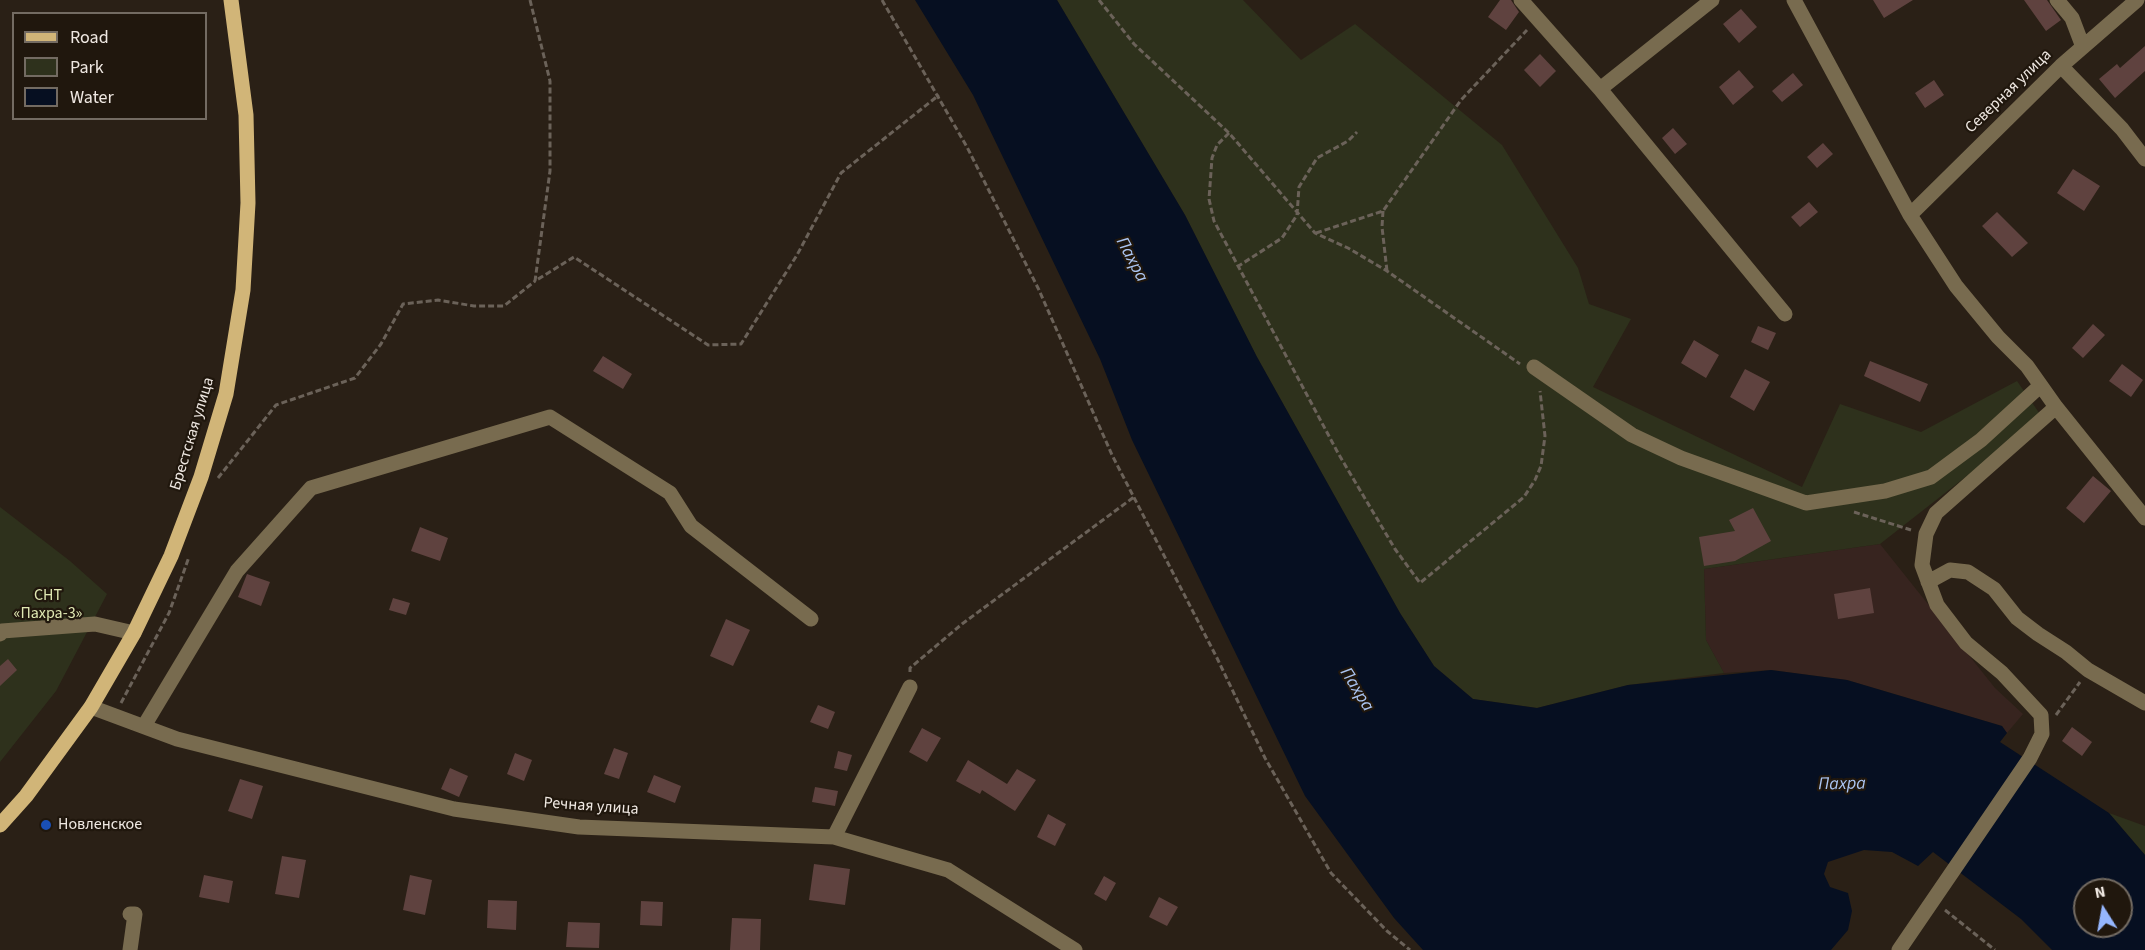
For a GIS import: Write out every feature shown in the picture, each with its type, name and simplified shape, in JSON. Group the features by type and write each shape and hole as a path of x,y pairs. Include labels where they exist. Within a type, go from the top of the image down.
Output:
{"main road":[{"name":"Брестская улица","path":"0,825 26,796 91,707 134,633 171,556 201,477 226,394 238,334 243,290 248,192 246,115 231,0"}],"street":[{"path":"1521,0 1536,20 1600,89 1785,314"},
{"path":"1600,89 1712,0"},
{"path":"1794,0 1911,214 1956,286 1998,337 2027,366 2056,407 2145,518"},
{"path":"2057,0 2072,18 2083,47"},
{"name":"Северная улица","path":"1911,214 2061,66 2137,0"},
{"path":"2061,66 2122,129 2145,159"},
{"path":"1534,367 1632,435 1671,453 1806,503 1885,491 1931,477 1982,440 2040,386"},
{"path":"1899,950 2030,758 2042,734 2041,716 2002,673 1966,643 1937,604 1922,565 1926,534 1936,513 2056,407"},
{"path":"144,726 237,571 311,488 550,417 670,493 690,526 811,619"},
{"path":"1928,582 1950,570 1968,572 1994,589 2017,618 2088,670 2145,703"},
{"path":"1,632 95,624 134,633"},
{"path":"834,837 910,687"},
{"name":"Речная улица","path":"91,707 177,738 454,809 579,827 834,837 948,870 1075,950"},
{"path":"130,914 135,914 130,950"}],"path":[{"path":"530,0 550,81 550,171 535,281"},
{"path":"882,0 940,95 1039,290 1092,412 1265,758 1331,873 1387,931 1410,950"},
{"path":"1099,0 1134,44 1229,133 1297,215 1315,233 1348,248 1387,271 1518,363 1534,367 1545,418 1541,466 1535,480 1524,497 1420,583 1395,549 1338,453 1214,221 1209,199 1212,158 1217,145 1229,133"},
{"path":"1387,271 1382,227 1383,211 1461,100 1536,20"},
{"path":"214,486 219,476 276,405 355,378 381,344 403,304 438,300 474,306 504,306 535,281 574,257 708,345 741,344 797,255 841,173 940,95"},
{"path":"1237,267 1282,238 1297,215 1299,187 1317,158 1348,141 1357,132"},
{"path":"1315,233 1383,211"},
{"path":"910,687 910,668 962,624 1134,497"},
{"path":"1824,502 1926,534"},
{"path":"115,715 169,613 191,550"},
{"path":"2042,734 2088,670"},
{"path":"1932,900 1995,950"}],"shaded area":[{"path":"1880,544 1995,688 2023,714 2007,733 2002,726 1847,680 1771,670 1724,673 1706,640 1704,569"}],"green space":[{"path":"1057,0 1243,0 1301,60 1355,24 1502,145 1578,268 1589,304 1631,319 1593,387 1802,487 1840,404 1921,432 2017,381 2042,417 1880,544 1704,569 1706,640 1724,673 1628,685 1537,708 1473,699 1434,666 1400,613 1257,357 1185,215"},
{"name":"СНТ «Пахра-3»","path":"0,507 70,561 107,594 56,691 0,762"},
{"path":"2109,813 2145,826 2145,855"}],"water":[{"name":"Пахра","path":"915,0 1057,0 1185,215 1257,357 1400,613 1434,666 1473,699 1537,708 1628,685 1771,670 1847,680 2002,726 2007,733 2000,742 2109,813 2145,855 2145,950 2052,950 2021,919 1933,852 1918,866 1892,852 1864,850 1828,862 1824,874 1830,887 1848,893 1852,911 1848,930 1831,950 1423,950 1394,918 1305,796 1132,440 1100,359 973,95"}],"building":[{"path":"1500,0 1511,0 1519,12 1506,30 1488,17"},
{"path":"1873,0 1913,0 1884,18"},
{"path":"2024,0 2047,0 2061,20 2046,31"},
{"path":"1741,9 1757,27 1739,43 1723,24"},
{"path":"2145,46 2145,71 2115,98 2099,79 2117,64 2120,68"},
{"path":"1540,54 1556,71 1540,87 1524,70"},
{"path":"1739,70 1754,87 1733,105 1719,87"},
{"path":"1793,73 1803,85 1782,102 1772,91"},
{"path":"1934,80 1944,95 1925,108 1915,93"},
{"path":"1673,128 1687,144 1675,154 1662,138"},
{"path":"1823,143 1833,154 1817,168 1807,157"},
{"path":"2073,169 2100,186 2084,211 2057,193"},
{"path":"1809,202 1818,212 1800,227 1791,217"},
{"path":"1997,212 2028,243 2012,257 1982,226"},
{"path":"2093,324 2105,335 2083,358 2072,348"},
{"path":"1758,326 1776,333 1768,350 1751,342"},
{"path":"1694,340 1719,355 1706,378 1681,363"},
{"path":"603,356 632,374 623,389 593,371"},
{"path":"1870,361 1928,384 1920,402 1864,376"},
{"path":"2122,364 2143,380 2131,397 2109,381"},
{"path":"1745,369 1770,382 1754,411 1730,397"},
{"path":"2093,476 2111,491 2084,523 2066,508"},
{"path":"1753,508 1771,541 1735,561 1704,566 1699,537 1735,531 1729,520"},
{"path":"420,527 448,538 440,561 411,551"},
{"path":"247,574 270,582 261,606 238,597"},
{"path":"1870,588 1874,613 1838,619 1834,594"},
{"path":"393,598 410,603 406,615 389,610"},
{"path":"726,619 750,630 733,666 710,656"},
{"path":"8,659 17,670 0,686 0,666"},
{"path":"818,705 835,712 828,729 810,722"},
{"path":"2072,727 2092,742 2082,756 2062,741"},
{"path":"922,728 941,738 927,762 909,752"},
{"path":"614,748 628,753 619,779 604,774"},
{"path":"838,751 852,755 847,771 834,768"},
{"path":"515,753 532,760 524,781 507,774"},
{"path":"968,760 1007,784 1017,769 1036,780 1015,811 982,790 980,794 956,781"},
{"path":"450,768 468,776 459,797 441,789"},
{"path":"654,775 681,786 675,803 647,792"},
{"path":"240,779 263,786 252,819 228,811"},
{"path":"815,787 838,791 835,806 812,802"},
{"path":"1048,814 1066,824 1055,846 1037,837"},
{"path":"282,856 306,860 299,898 275,894"},
{"path":"814,864 850,869 845,905 809,900"},
{"path":"204,875 233,881 229,903 199,897"},
{"path":"410,875 432,880 425,915 403,910"},
{"path":"1104,876 1116,883 1106,901 1094,894"},
{"path":"1159,897 1178,907 1167,926 1149,917"},
{"path":"488,900 517,901 516,930 487,928"},
{"path":"641,901 663,902 662,926 640,925"},
{"path":"732,918 761,919 760,950 730,950"},
{"path":"568,922 600,923 599,948 566,947"}],"place":[{"name":"Новленское","path":"46,825"}]}
